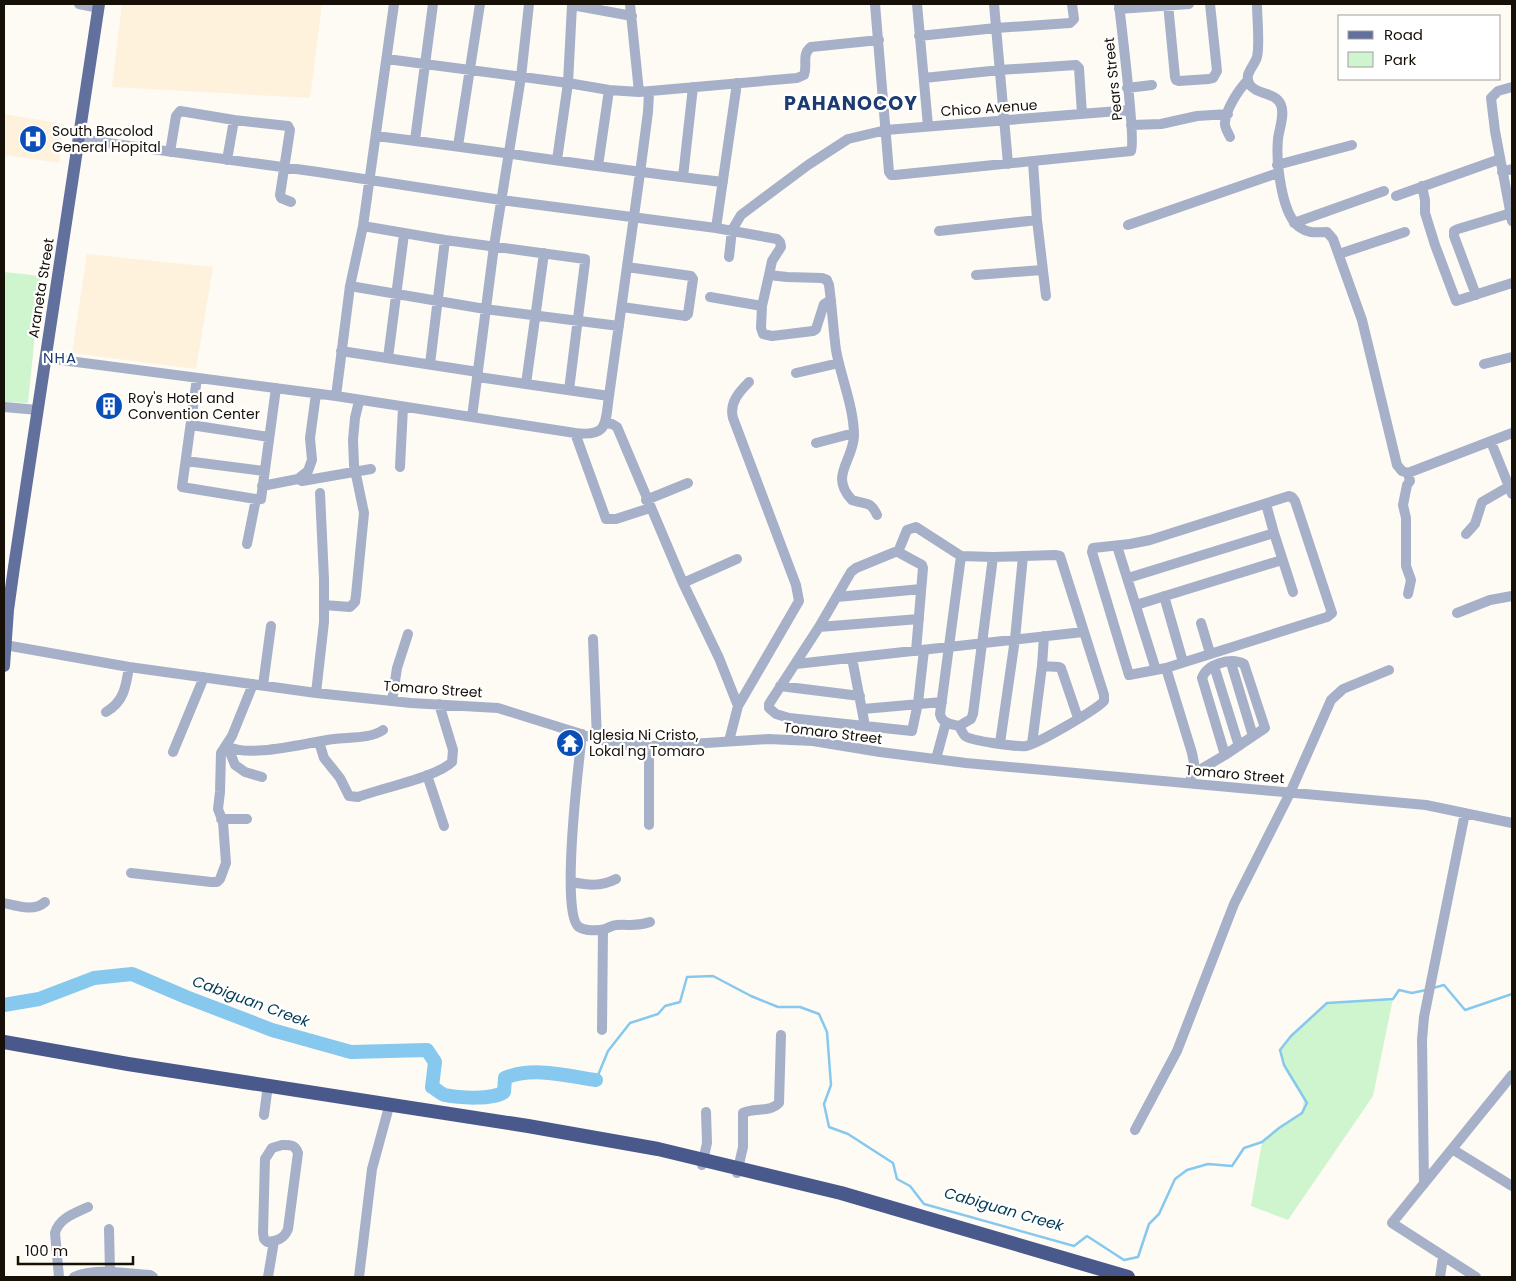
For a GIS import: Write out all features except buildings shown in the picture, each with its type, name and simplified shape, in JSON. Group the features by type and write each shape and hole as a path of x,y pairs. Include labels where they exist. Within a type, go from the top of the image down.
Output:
{"highway":[{"path":"4,1042 267,1087 547,1129 703,1162 841,1193 1108,1277"},
{"path":"4,1051 267,1087"},
{"path":"990,1240 1128,1277"}],"main road":[{"name":"Araneta Street","path":"4,666 8,610 99,6"}],"street":[{"path":"79,4 99,6"},
{"path":"336,396 340,351 350,286 363,226 394,4"},
{"path":"416,140 433,4"},
{"path":"458,146 480,4"},
{"path":"472,417 485,309 520,77 529,4"},
{"path":"46,358 336,396 575,433 600,431 605,423 640,173 644,93 630,4"},
{"path":"875,4 889,172 891,175 1033,162 1037,220 1046,296"},
{"path":"917,4 928,126"},
{"path":"994,4 1008,164"},
{"path":"919,36 1072,22 1074,19 1072,4"},
{"path":"1119,7 1189,4"},
{"path":"1168,5 1175,77 1176,80 1180,81 1213,78 1217,71 1210,4"},
{"path":"1257,4 1257,52 1255,62 1248,74 1248,80 1250,86 1278,100 1281,105 1278,169 1285,201 1294,223 1306,231 1327,232 1330,234 1339,254 1362,320 1395,458 1402,471 1408,473 1512,433"},
{"path":"557,160 568,83 572,5 632,16"},
{"name":"Pears Street","path":"1033,162 1131,151 1133,147 1130,110 1119,7"},
{"path":"387,59 609,90 644,93 801,77 806,72 806,52 811,47 879,40"},
{"path":"924,78 1076,65 1078,68 1082,114"},
{"path":"1230,137 1225,120 1235,96 1248,80"},
{"path":"716,228 737,83"},
{"path":"1128,88 1152,85"},
{"path":"683,178 693,87"},
{"path":"1476,295 1454,232 1458,229 1511,217 1507,170 1500,159 1494,131 1491,98 1498,91 1512,87"},
{"path":"598,166 609,90"},
{"name":"Chico Avenue","path":"732,230 741,215 808,165 848,139 886,130 1130,110"},
{"path":"170,152 177,112 290,127 280,196 291,202"},
{"path":"1131,125 1161,124 1197,116 1228,114"},
{"path":"227,160 234,120"},
{"path":"376,136 509,153 640,173 723,182"},
{"path":"78,139 284,167 501,200 732,230 779,240 781,247 772,261 762,306 761,328 763,334 772,336 813,331 816,329 824,304 831,300"},
{"path":"1128,225 1278,169 1352,145"},
{"path":"1396,196 1500,159"},
{"path":"1422,186 1425,213 1454,299 1458,301 1512,283"},
{"path":"1294,223 1384,191"},
{"path":"939,231 1037,220"},
{"path":"363,226 404,234 584,259 586,262 569,390"},
{"path":"729,257 732,230"},
{"path":"1339,254 1404,232"},
{"path":"388,358 404,234"},
{"path":"430,364 445,240"},
{"path":"526,384 544,253"},
{"path":"622,307 686,316 691,300 693,279 691,276 627,267"},
{"path":"976,275 1042,270"},
{"path":"769,275 822,278 827,280 839,363 846,388 854,433 854,443 844,466 842,482 852,500 870,504 877,515"},
{"path":"350,286 485,309 619,326"},
{"path":"710,297 762,306"},
{"path":"340,351 430,364 526,384 609,396"},
{"path":"1484,364 1512,357"},
{"path":"796,373 839,363"},
{"path":"197,378 182,487 256,499 261,499 276,388"},
{"path":"729,741 738,706 799,601 796,586 732,418 732,405 750,382"},
{"path":"262,486 298,479 308,471 312,460 310,438 316,394"},
{"path":"324,605 345,607 353,605 355,602 364,513 356,472 353,440 359,401"},
{"path":"4,407 38,410"},
{"path":"400,468 403,407"},
{"path":"605,423 617,427 648,504 719,658 738,706"},
{"path":"191,425 269,437"},
{"path":"575,433 606,519 616,519 688,483"},
{"path":"816,443 854,433"},
{"path":"1466,534 1475,524 1482,502 1510,490 1491,442"},
{"path":"186,461 264,471"},
{"path":"298,479 302,481 371,469"},
{"path":"1408,473 1410,481 1407,485 1403,505 1406,518 1406,566 1411,580 1408,594"},
{"path":"316,693 324,622 320,492"},
{"path":"1289,496 1294,501 1332,613 1161,669 1132,676 1128,675 1092,552 1093,548 1096,547 1117,546 1150,540 1289,496"},
{"path":"247,544 256,499"},
{"path":"1266,504 1293,592"},
{"path":"898,552 922,565 924,572 919,618 918,703 912,731 808,721 776,714 769,708 769,704 819,627 851,572 856,568 898,552 907,530 916,527 961,556 1060,556 1104,698 1102,704 1032,744 1021,746 975,741 964,735 959,726 946,722 941,718 961,556"},
{"path":"1128,578 1274,533"},
{"path":"1117,546 1136,605 1192,753 1194,762 1190,779"},
{"path":"1000,743 1015,639 1023,556"},
{"path":"959,726 971,719 973,714 993,557"},
{"path":"683,583 737,559"},
{"path":"1136,605 1282,560"},
{"path":"837,597 921,589"},
{"path":"1164,596 1183,662"},
{"path":"1457,613 1490,600 1512,596"},
{"path":"819,627 919,618"},
{"path":"1201,623 1210,653"},
{"path":"262,777 245,772 235,765 229,747 258,684 271,626"},
{"path":"796,664 1083,632"},
{"path":"392,701 397,668 408,634"},
{"path":"1032,744 1044,636"},
{"path":"593,639 597,739"},
{"name":"Tomaro Street","path":"5,645 129,667 316,693 392,701 498,708 597,739 623,745 649,746 768,739 813,741 880,752 1019,768 1190,779 1290,793 1426,805 1512,823"},
{"path":"852,658 865,726"},
{"path":"1190,779 1265,728 1244,664 1237,662 1207,669 1202,678 1225,755"},
{"path":"1042,666 1061,668 1078,718"},
{"path":"1214,666 1240,746"},
{"path":"106,712 123,696 129,667"},
{"path":"1135,1130 1176,1051 1234,904 1290,793 1331,700 1343,689 1390,670"},
{"path":"173,752 204,677"},
{"path":"780,686 860,696"},
{"path":"863,709 942,702"},
{"path":"319,742 324,758 340,778 349,796 353,797 428,775 452,762 453,750 439,704"},
{"path":"936,759 946,722"},
{"path":"131,872 217,882 224,871 226,863 226,845 218,804 221,753 224,748 248,750 319,742 376,734 383,730"},
{"path":"582,734 573,827 570,898 576,924 581,928 603,930 617,925 637,926 650,922"},
{"path":"649,746 649,825"},
{"path":"428,775 444,826"},
{"path":"1424,1184 1422,1040 1424,1017 1465,813"},
{"path":"222,819 247,819"},
{"path":"571,882 593,886 603,885 616,879"},
{"path":"4,903 33,908 41,906 45,902"},
{"path":"602,1030 603,930"},
{"path":"738,1170 743,1147 743,1113 772,1109 779,1104 781,1035"},
{"path":"1476,1277 1392,1224 1512,1075"},
{"path":"264,1115 267,1087"},
{"path":"359,1277 372,1169 390,1106"},
{"path":"703,1162 707,1143 706,1112"},
{"path":"290,1144 297,1149 298,1158 288,1229 286,1234 274,1241 267,1242 263,1236 265,1160 272,1148 290,1144"},
{"path":"1452,1149 1512,1186"},
{"path":"59,1277 57,1226 68,1217 88,1207"},
{"path":"109,1228 110,1272"},
{"path":"268,1277 274,1241"},
{"path":"1440,1277 1443,1257"},
{"path":"74,1277 80,1274 110,1272 150,1275 153,1277"}],"shaded area":[{"path":"122,4 322,4 310,98 112,87"},
{"name":"South Bacolod General Hopital","path":"4,114 64,124 59,163 4,155"},
{"path":"87,254 213,267 196,369 72,353"}],"green space":[{"path":"4,272 41,276 28,403 4,402"},
{"path":"1393,999 1373,1096 1288,1220 1251,1206 1262,1142 1302,1113 1304,1098 1284,1065 1280,1050 1291,1036 1327,1003"}],"waterway":[{"name":"Cabiguan Creek","path":"4,1005 39,999 94,978 132,974 272,1030 351,1052 427,1050 435,1062 432,1087 445,1095 476,1098 499,1095 504,1092 505,1078 516,1074 539,1072 596,1080"},
{"name":"Cabiguan Creek","path":"596,1080 608,1051 630,1023 658,1014 665,1006 680,1002 687,977 713,976 751,996 778,1007 800,1007 819,1014 827,1032 831,1085 824,1104 829,1127 848,1134 893,1163 897,1179 910,1186 924,1204 1074,1246 1087,1236 1124,1260 1138,1257 1149,1224 1159,1214 1175,1179 1187,1170 1208,1164 1232,1166 1244,1148 1262,1142 1302,1113 1307,1103 1284,1065 1280,1050 1291,1036 1327,1003 1393,999 1399,990 1412,993 1426,990"},
{"name":"Cabiguan Creek","path":"1433,988 1444,985 1465,1010 1512,994"}],"place":[{"name":"South Bacolod General Hopital","path":"33,139"},
{"name":"Roy's Hotel and Convention Center","path":"109,406"},
{"name":"Iglesia Ni Cristo, Lokal ng Tomaro","path":"570,743"}],"district":[{"name":"PAHANOCOY","path":"851,103"},
{"name":"NHA","path":"60,357"}]}
